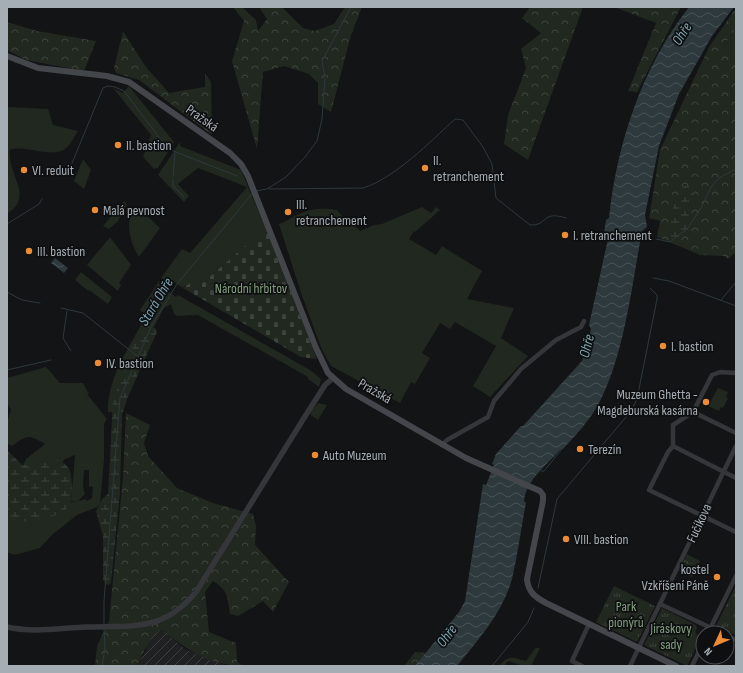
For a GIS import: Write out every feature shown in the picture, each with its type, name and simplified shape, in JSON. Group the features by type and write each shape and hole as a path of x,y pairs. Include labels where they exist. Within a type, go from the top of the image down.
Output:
{"main road":[{"name":"Pražská","path":"7,56 38,68 121,79 142,90 230,153 245,170 308,329 325,367 333,378 346,389 442,445 488,469 536,489 543,495 543,501 528,573 528,589 541,601 676,666"}],"street":[{"path":"442,445 447,440 488,417 494,401 521,370 556,340 581,327 584,320"},
{"path":"736,373 720,372 712,375 693,412 673,425 673,446 668,452 649,490 736,532"},
{"path":"7,627 33,630 144,624 165,618 181,608 196,592 325,385 333,378"},
{"path":"693,412 736,433"},
{"path":"673,446 736,478"},
{"name":"Fučíkova","path":"630,666 736,446"},
{"path":"712,625 736,576"},
{"path":"660,604 704,625"},
{"path":"582,666 572,661 589,624"}],"shaded area":[{"path":"161,629 185,649 227,666 137,666 146,650 147,641"}],"green space":[{"path":"233,7 242,7 256,20 258,31 267,19 259,7 282,7 303,28 315,31 334,24 345,7 362,7 351,35 331,112 318,104 318,83 309,74 284,66 263,72 257,149 232,61 244,21"},
{"path":"530,7 583,7 528,160 504,144 508,115 526,68 521,49 541,33 522,18"},
{"path":"614,7 681,7 637,92 628,91 656,23"},
{"path":"736,8 736,27 724,46 736,55 736,252 728,259 724,256 700,255 657,237 660,221 649,218 660,150 709,47"},
{"path":"7,22 37,31 96,41 84,71 26,60 7,50"},
{"path":"736,27 736,55 734,56 724,46"},
{"path":"123,31 146,67 169,93 205,87 205,74 211,82 212,135 139,80 116,73 114,68"},
{"path":"129,86 174,142 158,168 154,169 143,157 151,135 113,88 123,93"},
{"path":"7,107 48,109 53,125 78,131 70,144 58,152 25,149 10,150 12,168 18,185 19,200 15,207 7,214"},
{"path":"180,142 180,146 241,170 268,234 263,232 199,286 184,286 183,288 168,278 166,281 161,278 182,249 190,253 247,187 198,168 178,184 189,196 184,202 158,175"},
{"path":"83,159 91,170 84,189 74,181"},
{"path":"683,186 690,186 695,195 689,207 688,232 679,242 674,243 669,237 670,214"},
{"path":"124,201 127,204 118,221 109,229 103,226"},
{"path":"137,206 160,228 139,257 129,232 130,218"},
{"path":"422,207 431,213 436,207 440,210 415,232 414,231 409,239 436,255 442,246 482,271 467,299 514,308 501,338 528,356 490,397 473,386 496,346 455,322 450,329 440,323 422,353 430,358 415,384 411,382 400,403 331,366 322,350 301,293 279,224 306,211 328,209 337,210 349,224 351,222 360,231 374,225 382,224"},
{"name":"Národní hřbitov","path":"263,231 268,234 317,359 301,357 183,288 192,282 199,286"},
{"path":"110,237 131,265 119,283 121,285 118,291 87,265"},
{"path":"81,272 112,297 108,304 89,290 88,291 75,280"},
{"path":"159,281 163,284 162,287 176,297 178,295 310,370 321,379 319,387 308,379 308,377 198,315 177,316 174,314 171,304 164,308 139,355 120,413 108,412 111,387 115,375 146,316 140,310"},
{"path":"148,325 155,328 157,332 127,399 122,415 120,492 111,583 108,585 103,579 103,536 96,511 102,499 108,494 113,400 134,342"},
{"path":"46,367 60,383 83,383 89,394 87,394 107,419 104,424 104,460 100,504 97,507 77,515 53,534 40,548 14,555 7,552 7,503 26,459 45,444 31,437 25,438 12,446 7,443 7,422 11,410 7,403 7,378","holes":["75,455 71,501 60,492 52,474 65,459","84,470 89,470 89,486 93,487 92,498 87,501 85,499 78,501 85,494 83,487"]},
{"path":"718,388 728,392 726,397 728,398 723,408 721,407 719,411 708,406"},
{"path":"318,403 327,405 318,420 311,415 311,412"},
{"path":"126,413 150,425 144,443 148,456 177,488 213,503 253,514 256,526 255,545 289,582 273,612 263,601 238,616 230,614 228,599 222,588 213,581 205,592 209,632 236,643 237,662 243,666 209,660 179,643 161,629 149,641 137,666 95,666 97,646 109,621 123,477"},
{"path":"7,450 22,465 61,460 70,472 72,482 72,494 69,506 59,514 34,521 19,521 12,518 7,513"},
{"path":"687,554 700,561 692,577 679,571"},
{"path":"736,585 736,635 735,625 716,625"},
{"name":"Park pionýrů","path":"614,586 655,606 637,642 596,622"},
{"name":"Jiráskovy sady","path":"662,608 696,625 695,649 687,666 644,645"},
{"path":"535,648 540,648 531,666 524,666 508,661 504,666 499,666 508,658 526,661"},
{"path":"415,652 427,653 415,666 404,666"}],"water":[{"name":"Ohře","path":"689,7 734,7 712,36 679,94 659,146 645,215 647,227 642,231 626,320 615,364 608,384 599,403 578,433 538,473 529,486 524,501 526,503 512,579 503,603 489,625 457,666 415,666 459,612 465,601 483,484 486,485 494,465 492,464 496,454 582,361 591,329 589,325 608,239 604,233 606,220 609,218 618,162 625,134 645,80 672,30"},
{"path":"55,258 68,268 64,273 51,263"}],"waterway":[{"name":"Stará Ohře","path":"256,191 267,189 286,177 305,157 317,141 322,119 325,78 322,61 351,7"},
{"path":"65,173 70,168 103,88 108,86 124,91 168,149 237,176"},
{"path":"269,189 363,188 375,183 400,168 455,119 463,120 483,147 492,164 496,198 530,225 536,225 552,216 566,218"},
{"path":"173,177 175,153"},
{"path":"656,239 670,242 687,229 701,208 711,187 719,178 736,169"},
{"path":"173,180 173,186 184,197"},
{"name":"Stará Ohře","path":"104,625 104,601 120,398 151,327 177,284 252,194"},
{"path":"7,224 39,204 42,199"},
{"path":"653,278 669,281 736,306"},
{"path":"721,300 736,282"},
{"path":"538,588 557,499 631,411 637,399 657,299 657,295 650,288"},
{"path":"7,292 22,300 40,303"},
{"path":"61,308 83,313 137,356"},
{"path":"67,311 63,338 71,351"},
{"path":"7,370 51,360"},
{"path":"541,471 544,471 562,449"},
{"path":"492,666 528,622 534,608"},
{"name":"Stará Ohře","path":"102,666 105,649 104,628"}],"place":[{"name":"II. bastion","path":"118,145"},
{"name":"II. retranchement","path":"425,168"},
{"name":"VI. reduit","path":"24,170"},
{"name":"Malá pevnost","path":"95,210"},
{"name":"III. retranchement","path":"288,212"},
{"name":"I. retranchement","path":"565,235"},
{"name":"III. bastion","path":"29,251"},
{"name":"I. bastion","path":"663,346"},
{"name":"IV. bastion","path":"98,363"},
{"name":"Muzeum Ghetta - Magdeburská kasárna","path":"706,402"},
{"name":"Terezín","path":"580,449"},
{"name":"Auto Muzeum","path":"315,455"},
{"name":"VIII. bastion","path":"566,539"},
{"name":"kostel Vzkříšení Páně","path":"717,577"}]}
